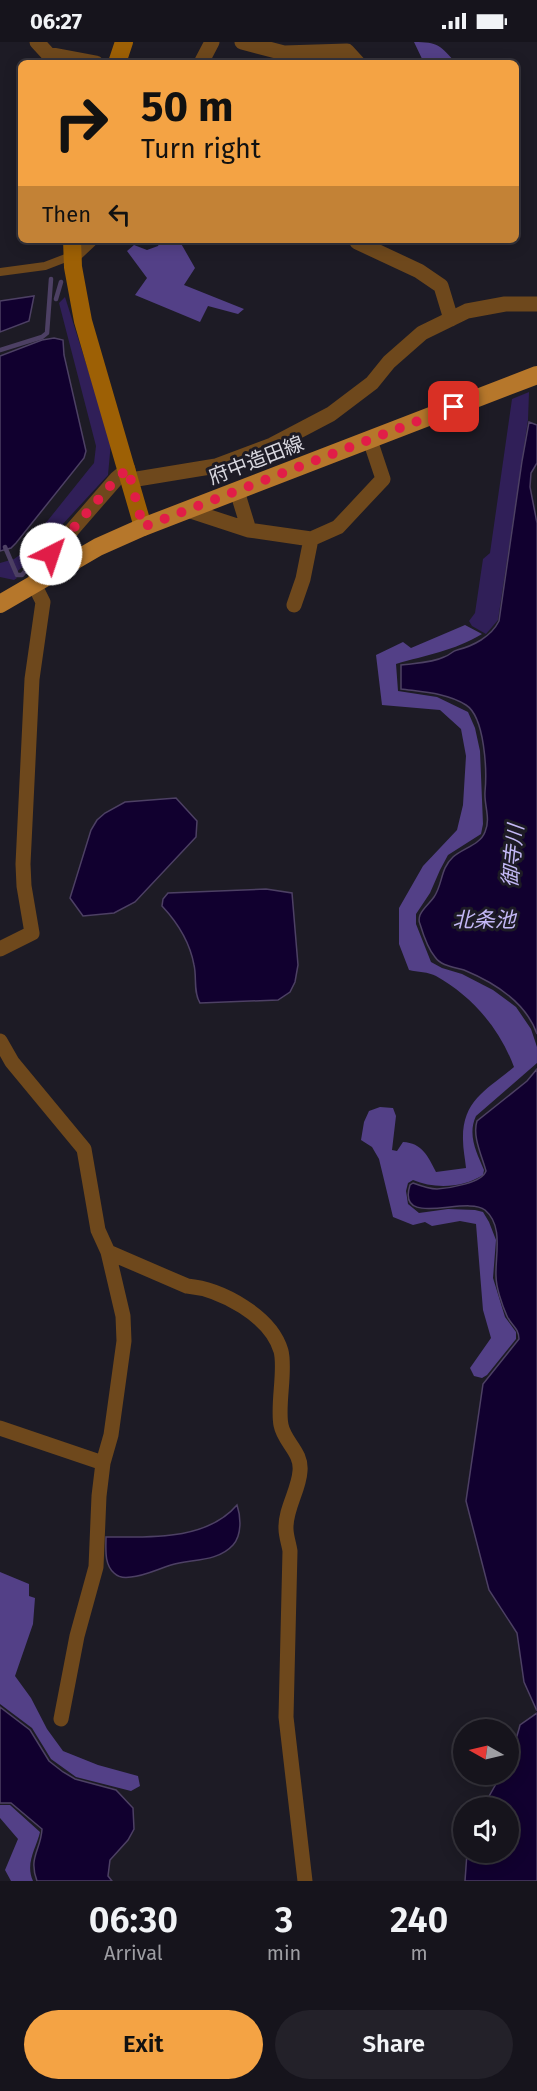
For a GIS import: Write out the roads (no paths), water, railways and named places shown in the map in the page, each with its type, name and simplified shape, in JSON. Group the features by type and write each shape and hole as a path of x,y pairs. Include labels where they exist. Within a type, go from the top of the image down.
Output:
{"main road":[{"name":"府中造田線","path":"3,598 34,584 98,547 143,527 537,375"}],"street":[{"path":"37,42 48,54 80,60"},
{"path":"118,60 124,42"},
{"path":"203,60 212,42"},
{"path":"242,42 284,53 347,51 355,60"},
{"path":"359,243 419,272 441,286 452,319"},
{"path":"73,248 83,321 143,527"},
{"path":"0,949 32,933 24,886 23,864 32,679 43,602 34,584 38,569 117,478 216,466 272,445 331,414 372,383 389,362 422,333 467,311 505,304 537,304"},
{"path":"188,510 249,530 311,539 338,527 383,479 370,440"},
{"path":"237,491 249,530"},
{"path":"294,605 303,579 311,539"},
{"path":"0,1041 12,1062 84,1149 98,1230 108,1252 123,1316 124,1341 111,1435 103,1463 99,1496 96,1567 77,1636 61,1719"},
{"path":"108,1252 187,1286 198,1287 234,1301 251,1311 270,1329 282,1352 281,1426 299,1458 300,1471 285,1527 290,1551 286,1718 305,1881"},
{"path":"0,1428 103,1463"}],"lane":[{"path":"0,272 45,266 73,248"}],"water":[{"path":"34,296 29,321 0,332 0,301"},
{"path":"54,338 63,340 64,355 86,451 84,458 16,543 11,548 0,551 0,356 42,340"},
{"name":"北条池","path":"529,422 537,425 537,463 531,473 530,487 537,523 537,1034 525,1012 517,1003 497,987 475,975 448,966 438,960 424,937 419,922 420,915 437,892 446,866 453,857 479,840 487,827 485,758 481,732 472,711 466,705 443,695 401,689 401,665 434,660 469,646 486,636 499,621"},
{"path":"176,798 197,821 196,837 135,902 114,913 83,916 70,898 91,830 97,820 125,802"},
{"path":"266,889 292,893 298,965 295,982 290,992 278,1000 200,1003 192,957 178,926 162,906 163,899 168,893"},
{"path":"537,1069 537,1711 524,1682 517,1633 489,1590 466,1501 483,1384 519,1339 518,1332 505,1312 497,1285 495,1224 485,1210 476,1206 423,1208 413,1205 408,1198 410,1185 413,1183 437,1189 465,1184 483,1175 486,1171 477,1139 477,1121 527,1081"},
{"path":"237,1505 240,1520 238,1536 233,1545 220,1554 129,1577 116,1574 109,1565 106,1556 106,1537 158,1536 193,1531 224,1517"},
{"path":"0,1707 30,1730 49,1761 63,1772 75,1779 116,1790 133,1808 134,1829 128,1840 110,1860 108,1876 112,1881 37,1881 34,1860 42,1829 11,1803 0,1803"},
{"path":"537,1713 537,1881 465,1881 466,1863 519,1863 519,1797 489,1797 495,1785 519,1785 520,1725"}],"waterway":[{"path":"0,350 42,337 47,333 51,279"},
{"path":"56,299 61,282"},
{"path":"5,547 17,575 22,575 27,569"}],"water label":[{"name":"御寺川","path":"513,856"}]}
